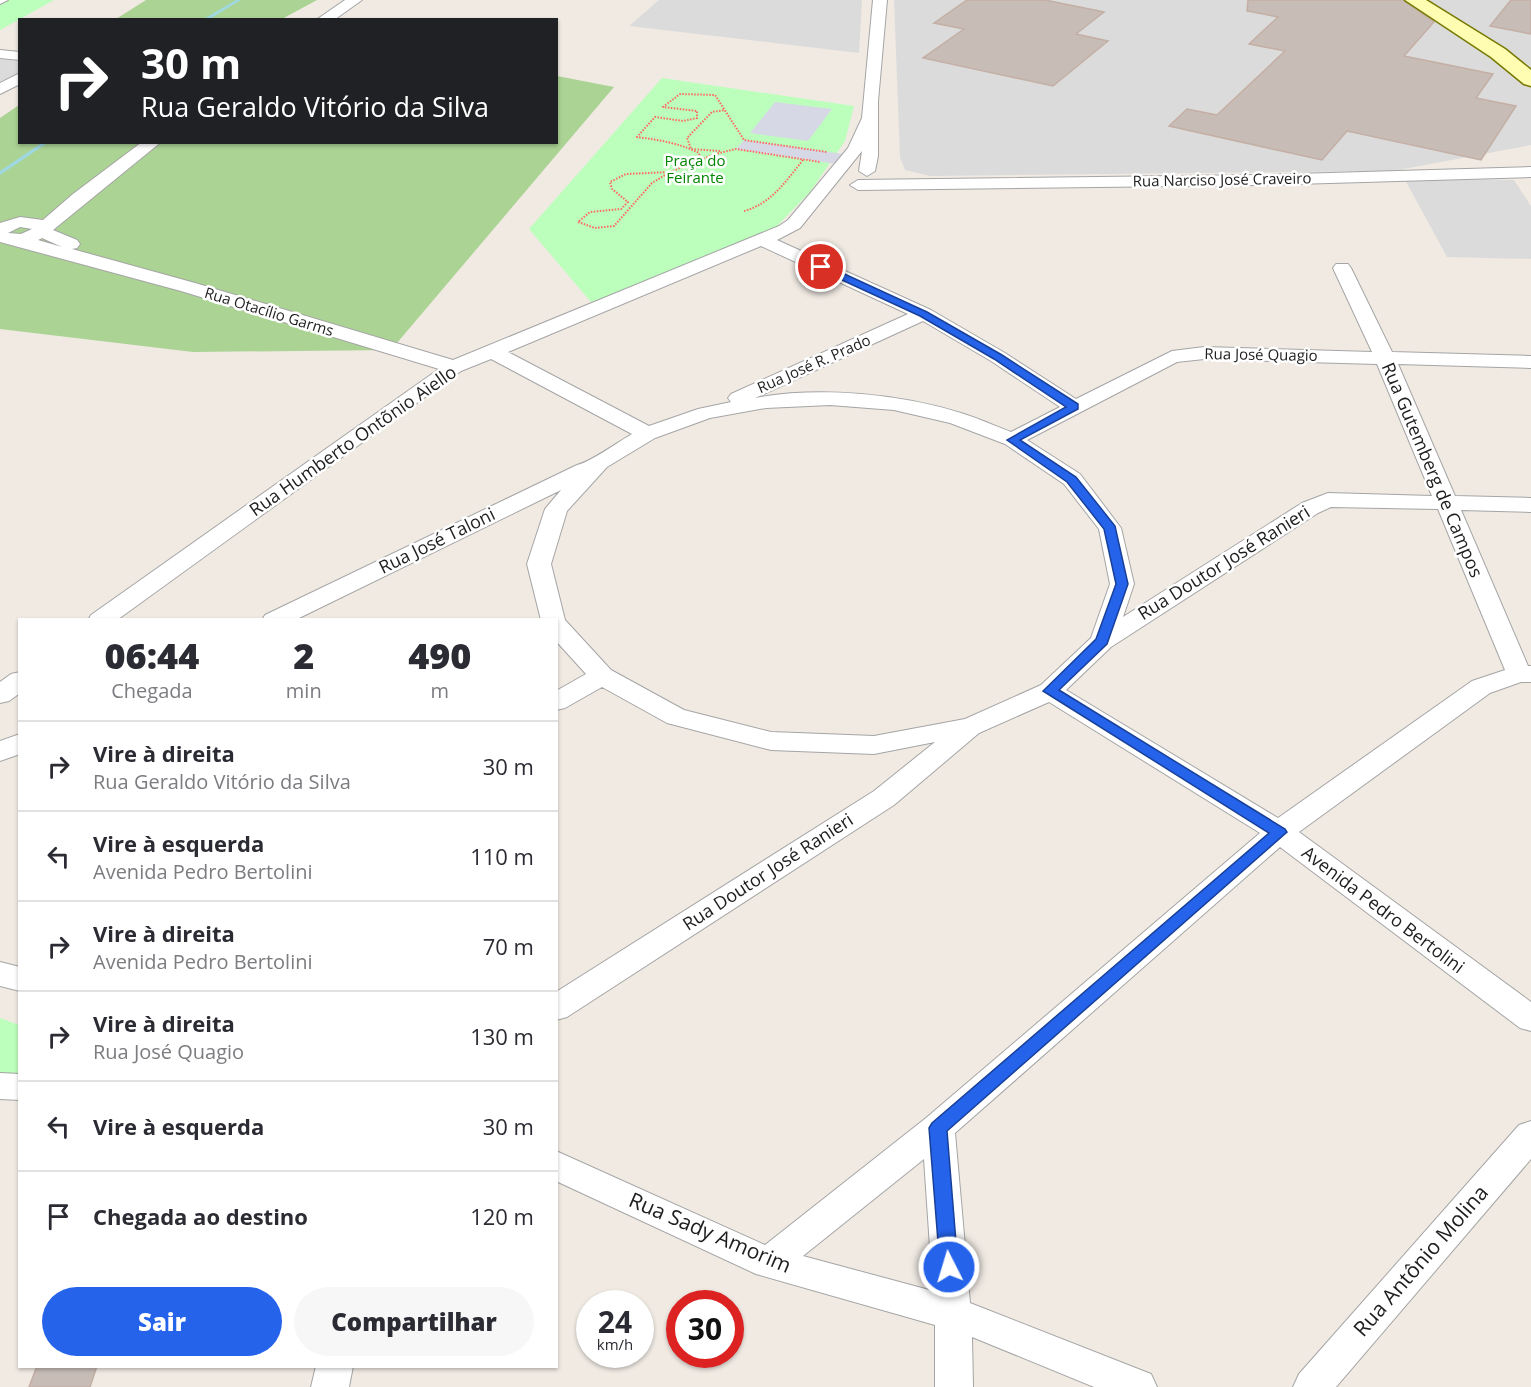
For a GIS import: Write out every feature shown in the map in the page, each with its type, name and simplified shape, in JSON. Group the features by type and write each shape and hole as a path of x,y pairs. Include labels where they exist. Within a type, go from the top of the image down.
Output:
{"main road":[{"path":"1414,0 1531,68"},
{"path":"1428,0 1505,53 1531,80"}],"street":[{"path":"325,18 355,0"},
{"path":"849,175 872,151 870,116 879,33 880,0"},
{"path":"0,45 18,47"},
{"path":"0,54 18,56"},
{"path":"0,89 18,78"},
{"path":"0,102 18,90"},
{"path":"849,175 856,149 870,116"},
{"path":"41,231 74,202 150,144"},
{"name":"Rua Narciso José Craveiro","path":"849,175 914,184 1260,180 1531,172"},
{"name":"Rua Humberto Ontõnio Aiello","path":"103,618 454,367 785,230 794,224 813,198 849,175"},
{"path":"6,230 74,202"},
{"path":"74,202 72,224 82,253"},
{"name":"Rua Otacílio Garms","path":"6,230 35,222 41,226 41,231 61,238 82,253"},
{"name":"Rua Otacílio Garms","path":"6,230 40,248 82,253 454,367"},
{"path":"760,239 924,314 998,357 1074,407"},
{"name":"Rua Gutemberg de Campos","path":"1342,268 1385,358 1446,502 1525,674"},
{"name":"Rua José R. Prado","path":"705,413 924,314"},
{"path":"494,352 648,434"},
{"name":"Rua José Quagio","path":"1012,440 1172,357 1204,353 1531,362"},
{"path":"552,618 538,564 556,509 599,462 648,434 705,413 766,402 820,399 894,404 956,418 1012,440 1072,479 1110,528 1122,584 1102,641 1050,691 971,727 874,745 771,741 676,717 602,676 558,627"},
{"name":"Rua José Taloni","path":"278,618 599,462"},
{"name":"Rua Doutor José Ranieri","path":"1102,641 1310,508 1328,500 1531,505"},
{"path":"768,1263 938,1128 1279,832 1481,687 1525,674"},
{"path":"558,701 602,676"},
{"path":"0,696 18,682"},
{"name":"Avenida Pedro Bertolini","path":"1050,691 1279,832 1531,1019"},
{"name":"Rua Doutor José Ranieri","path":"558,1007 884,798 971,727"},
{"path":"0,752 18,743"},
{"path":"0,974 18,978"},
{"path":"0,1086 18,1088"},
{"path":"938,1128 953,1313 954,1387"},
{"name":"Rua Antônio Molina","path":"1312,1387 1531,1135"},
{"name":"Rua Sady Amorim","path":"558,1166 768,1263 953,1313 1138,1387"},
{"path":"330,1387 335,1368"}],"lane":[{"path":"0,2 4,0"}],"path":[{"path":"724,152 637,137 656,117 683,121 697,118 697,111 663,107 670,97 688,92 715,95 744,140 832,153"},
{"path":"701,161 699,153 691,148 687,138 712,112 725,110"},
{"path":"670,172 626,174 610,182 612,189 628,202 621,209 590,212 578,222 595,228 614,226 652,183 670,172 736,149 803,160 849,175"},
{"path":"744,211 755,210 776,192 803,160"}],"shaded area":[{"path":"659,0 862,0 859,53 629,26"},
{"path":"894,0 1531,0 1531,145 1393,171 930,176 905,170 900,157"},
{"path":"0,59 18,61 18,74 0,86"},
{"path":"775,102 832,109 808,141 750,133"},
{"path":"744,140 843,154 836,164 736,149"},
{"path":"1404,178 1514,180 1531,206 1531,259 1447,257"}],"green space":[{"path":"0,0 54,0 18,18 0,30"},
{"path":"146,0 317,0 284,18 118,18"},
{"path":"558,76 614,87 391,350 193,352 0,329 0,118 18,106 18,144 558,144"},
{"name":"Praça do Feirante","path":"662,78 854,106 845,141 810,192 777,226 596,308 529,229"},
{"path":"0,1018 18,1025 18,1096 0,1095"}],"building":[{"path":"967,0 1045,0 1104,12 1076,34 1108,41 1053,86 923,58 964,29 934,23"},
{"path":"1248,0 1403,0 1434,22 1404,56 1493,74 1476,98 1516,106 1481,160 1347,131 1322,160 1169,126 1187,109 1217,115 1285,51 1249,44 1278,17 1247,11"},
{"path":"1511,0 1531,0 1531,34 1490,26"},
{"path":"36,1368 96,1368 90,1387 29,1387"}],"waterway":[{"path":"208,18 239,0"},
{"path":"0,173 44,144"}],"route":[{"path":"821,267 924,314 998,357 1074,407 1012,440 1072,479 1110,528 1122,584 1102,641 1050,691 1279,832 938,1128 949,1267"}]}
